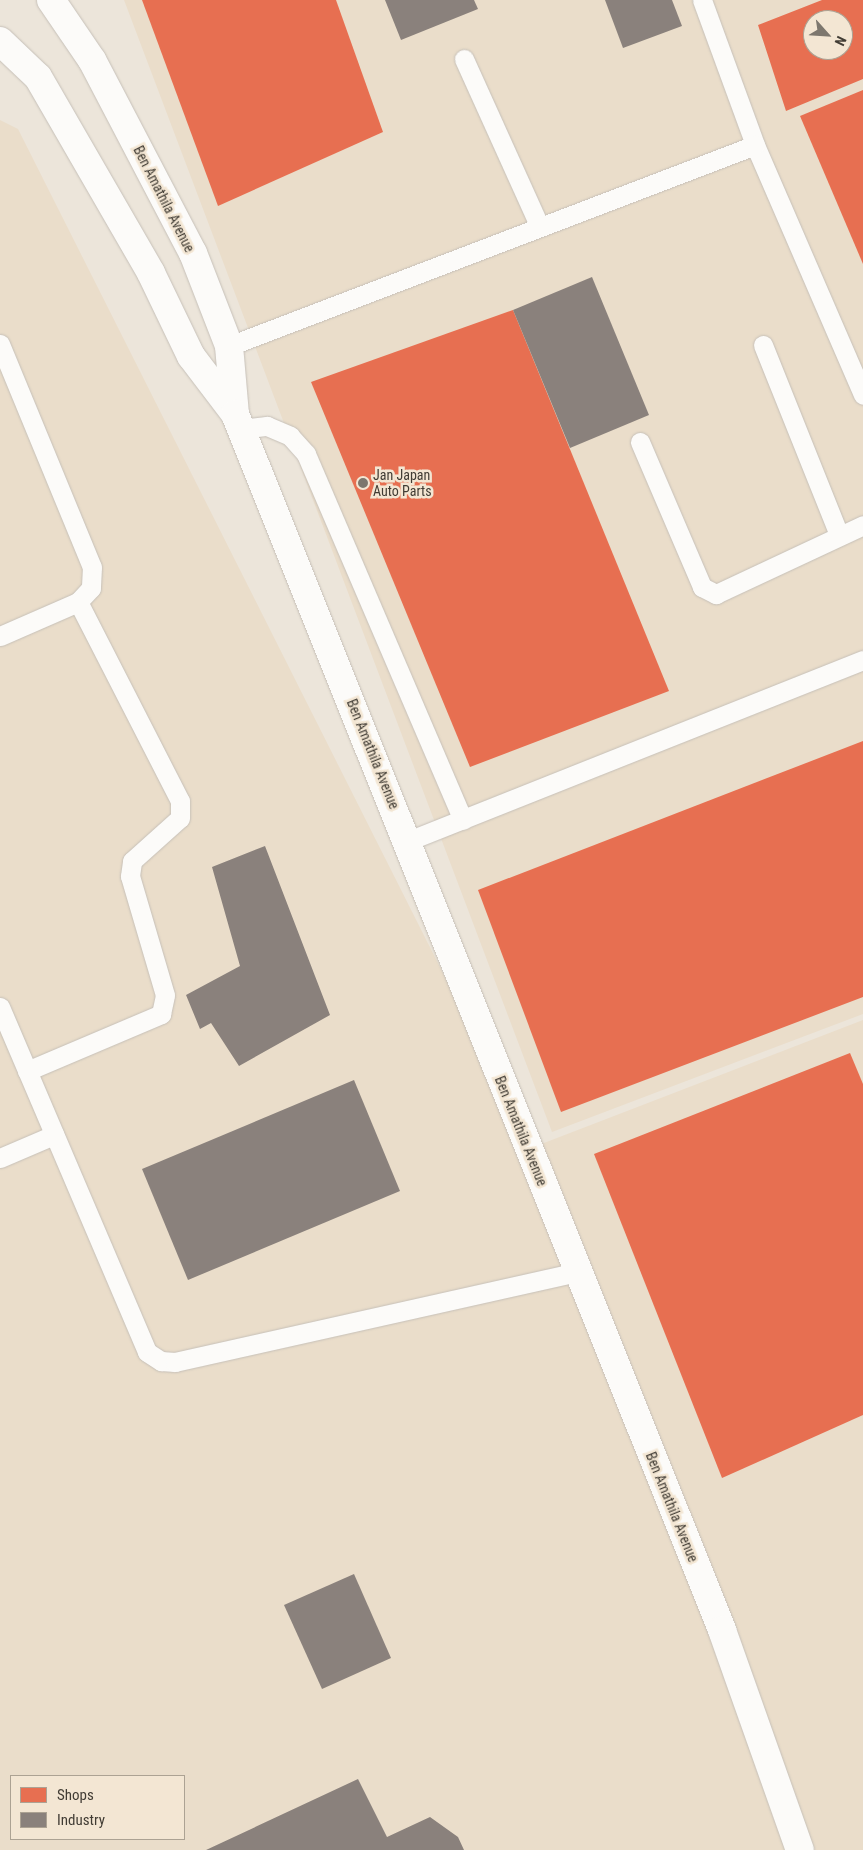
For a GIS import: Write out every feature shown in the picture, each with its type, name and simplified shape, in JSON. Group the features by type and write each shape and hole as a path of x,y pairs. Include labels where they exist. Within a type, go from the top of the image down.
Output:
{"street":[{"name":"Ben Amathila Avenue","path":"52,0 92,60 193,253 230,346 238,422"},
{"name":"Ben Amathila Avenue","path":"0,41 38,77 151,273 191,356 238,422 408,841 722,1630 800,1850"}],"lane":[{"path":"702,0 755,145 863,396"},
{"path":"464,59 540,228"},
{"path":"230,346 755,145"},
{"path":"0,344 92,566 91,588 78,602 0,636"},
{"path":"763,345 839,535"},
{"path":"238,422 267,426 290,436 306,454 462,820"},
{"path":"640,442 702,587 716,594 863,525"},
{"path":"27,1071 161,1014 165,995 130,876 132,861 180,818 180,801 78,602"},
{"path":"408,841 863,660"},
{"path":"0,1007 147,1352 161,1361 175,1362 578,1272"},
{"path":"0,1158 54,1134"}],"shaded area":[{"path":"124,0 863,0 863,1014 552,1132"},
{"path":"0,120 18,129 531,1148 863,1020 863,1850 0,1850"}],"building: Shops":[{"path":"142,0 336,0 383,132 218,206"},
{"path":"822,0 863,0 863,79 786,111 758,25"},
{"path":"863,90 863,264 800,116"},
{"path":"513,310 669,691 470,767 311,382"},
{"path":"863,741 863,997 561,1112 478,890"},
{"path":"850,1053 863,1084 863,1415 722,1478 594,1154"}],"building: Industry":[{"path":"385,0 474,0 478,9 401,40"},
{"path":"605,0 672,0 682,26 623,48"},
{"path":"592,277 649,415 570,448 513,310"},
{"path":"265,846 330,1015 239,1066 211,1023 200,1029 186,995 240,966 212,867"},
{"path":"354,1080 400,1191 188,1280 142,1169"},
{"path":"354,1574 391,1658 322,1689 284,1605"},
{"path":"358,1779 387,1837 430,1817 458,1837 464,1850 206,1850"}],"place":[{"name":"Jan Japan Auto Parts","path":"363,483"}]}
